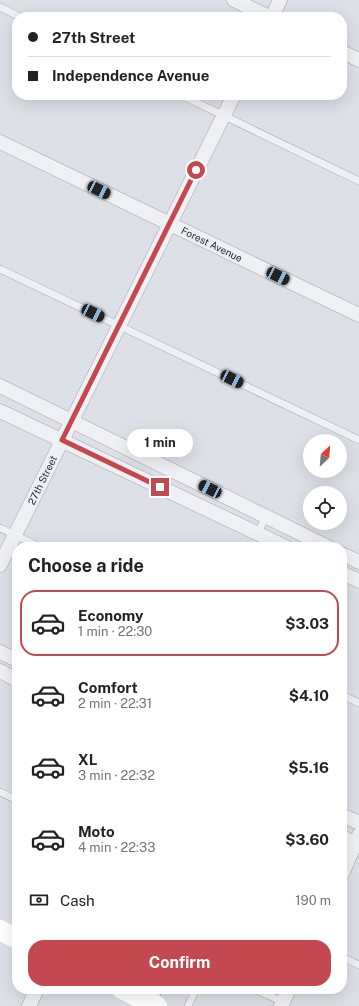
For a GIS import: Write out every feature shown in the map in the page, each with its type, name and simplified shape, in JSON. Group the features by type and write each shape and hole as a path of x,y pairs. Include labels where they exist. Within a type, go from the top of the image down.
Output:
{"main road":[{"path":"0,930 12,936"},
{"path":"136,994 155,1001"}],"street":[{"path":"234,0 260,12"},
{"path":"274,12 280,0"},
{"path":"347,54 359,60"},
{"name":"27th Street","path":"0,565 231,100"},
{"name":"Forest Avenue","path":"0,142 359,315"},
{"path":"0,386 318,542"},
{"path":"0,411 276,542"},
{"path":"347,556 359,562"},
{"path":"347,576 359,582"},
{"path":"0,652 12,658"},
{"path":"0,672 12,678"},
{"path":"347,817 359,823"},
{"path":"347,838 358,841 347,864"},
{"path":"29,1006 35,994"},
{"path":"282,1004 287,994"}],"lane":[{"path":"0,7 12,13"},
{"path":"191,100 359,181"},
{"path":"0,268 359,440"},
{"path":"258,533 266,516"},
{"path":"0,528 30,542"},
{"path":"347,697 359,703"},
{"path":"0,792 12,798"},
{"path":"347,959 359,965"},
{"path":"188,1006 194,994"},
{"path":"264,994 282,1004"}],"route":[{"path":"160,487 62,440 196,170"}]}
